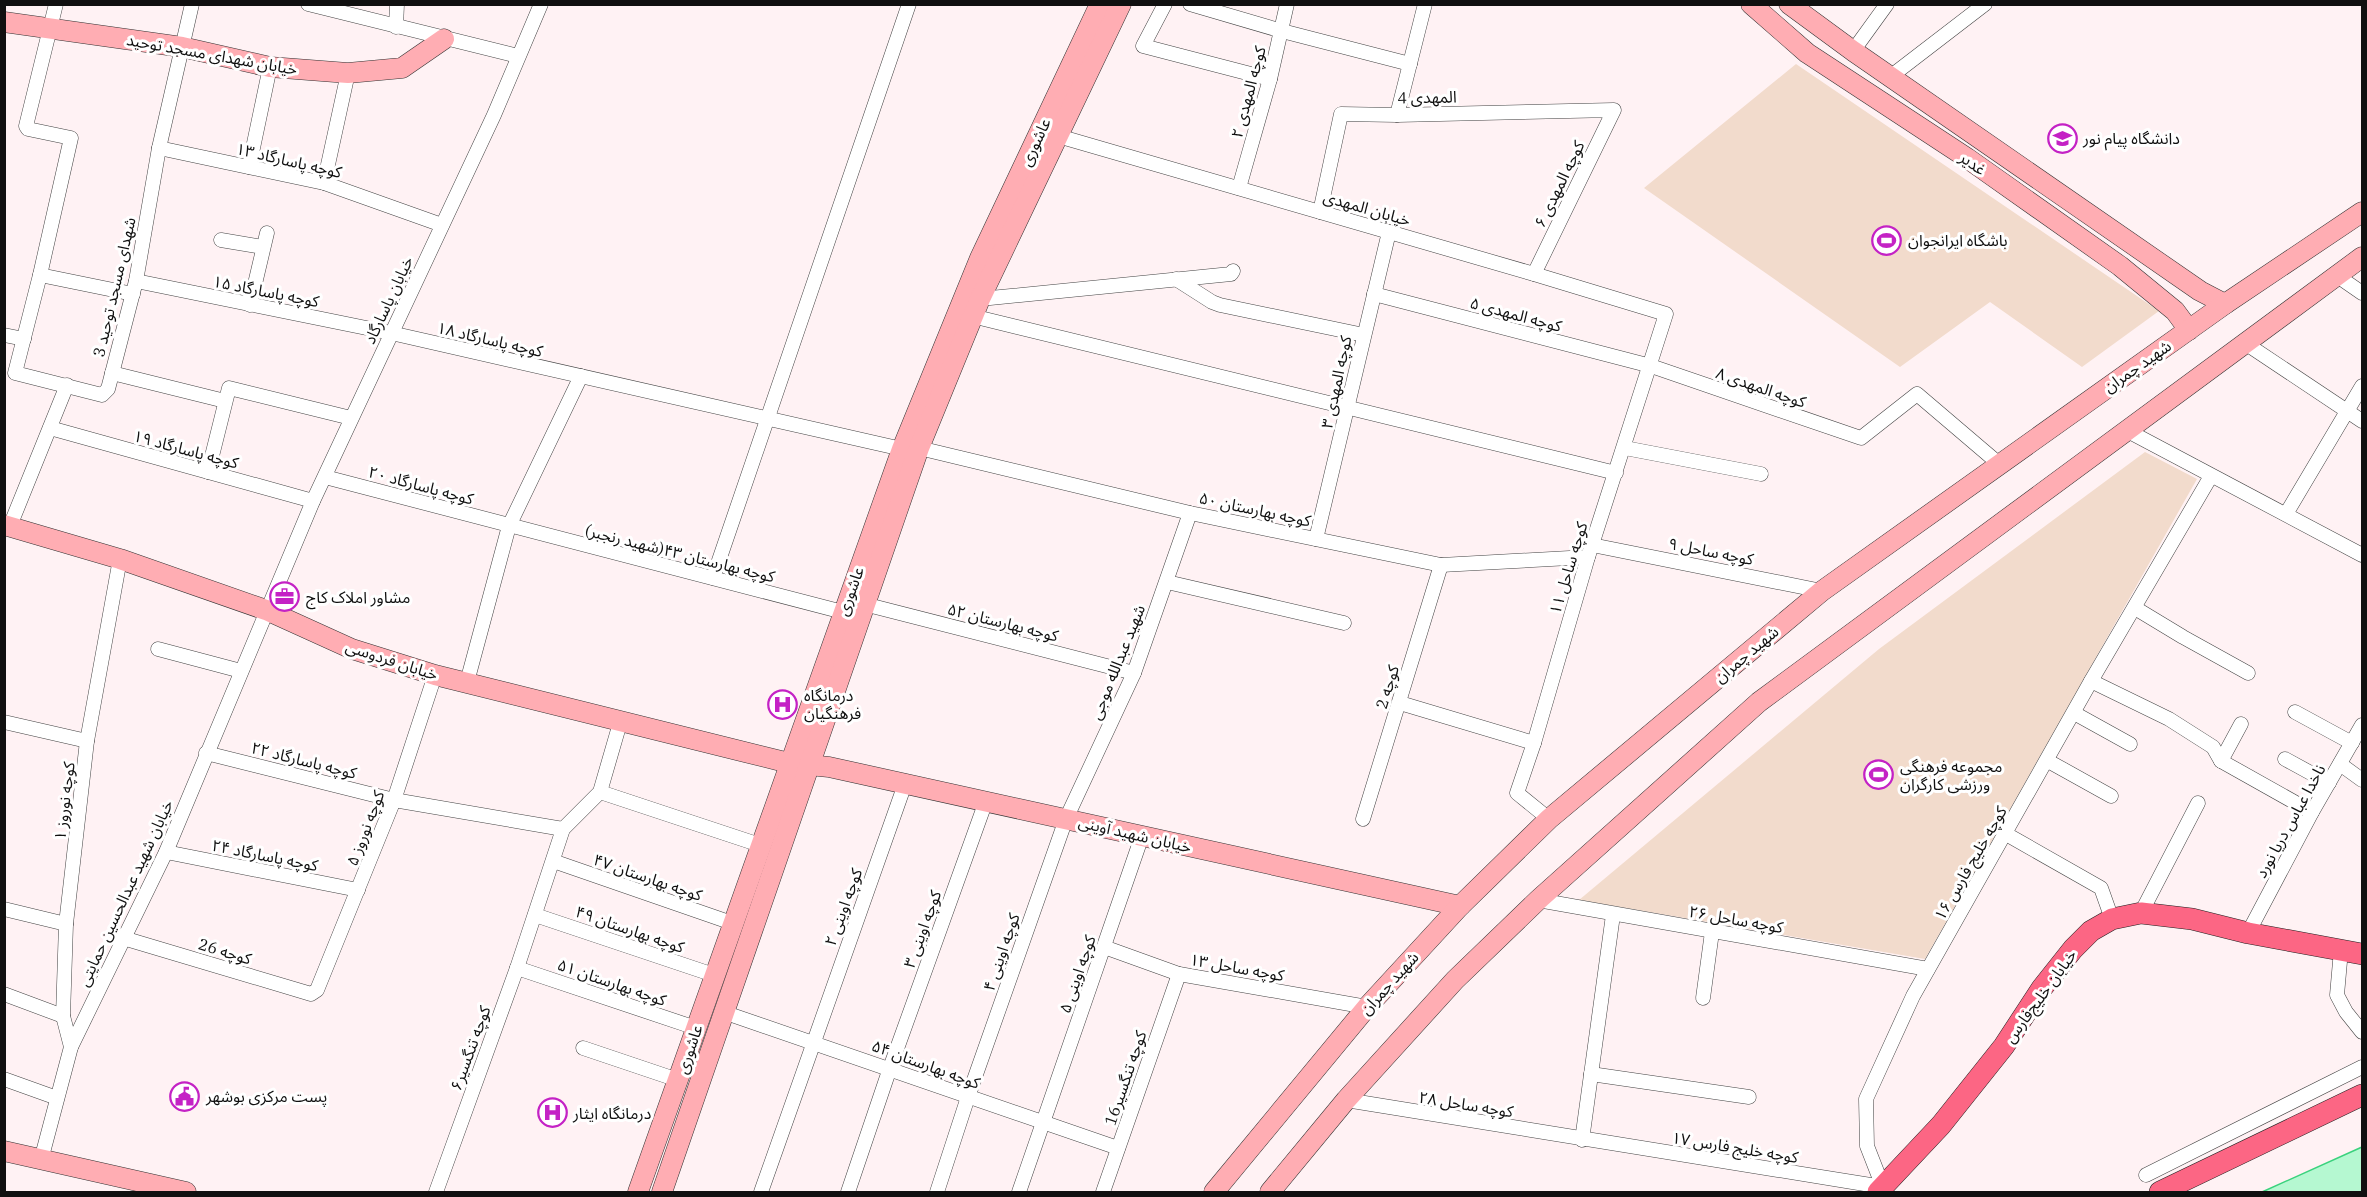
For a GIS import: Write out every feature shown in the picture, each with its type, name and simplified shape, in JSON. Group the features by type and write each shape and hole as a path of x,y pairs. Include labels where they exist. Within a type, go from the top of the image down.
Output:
{"main road":[{"name":"خیابان خلیج‌فارس","path":"1880,1190 1941,1125 2004,1046 2042,988 2073,949 2091,931 2112,919 2141,913 2192,919 2248,933 2362,954"},
{"path":"2160,1192 2362,1095"}],"street":[{"path":"7,526 67,385 15,373 71,138 28,129 26,126 56,4"},
{"name":"شهدای مسجد توحید 3","path":"67,385 102,395 107,392 134,288 159,148 192,4"},
{"path":"308,4 518,56"},
{"path":"396,27 397,4"},
{"name":"خیابان پاسارگاد","path":"266,610 351,418 494,115 541,4"},
{"path":"713,578 909,4"},
{"name":"عاشوری","path":"662,1192 864,604 911,448 980,258 1100,4"},
{"name":"عاشوری","path":"638,1192 843,612 911,448 1121,4"},
{"path":"1165,4 1143,46 1270,79"},
{"path":"1190,4 1281,31 1410,64"},
{"name":"کوچه المهدی ۲","path":"1239,188 1270,79 1287,4"},
{"path":"1397,115 1425,4"},
{"name":"غدیر","path":"1751,4 1807,53 1977,165 2120,266 2175,311 2188,330"},
{"name":"غدیر","path":"1789,4 1852,51 2172,272 2224,304"},
{"path":"1852,51 1887,4"},
{"path":"1890,77 1985,4"},
{"name":"خیابان شهدای مسجد توحید","path":"4,22 182,47 270,67 348,73 402,68 444,39"},
{"path":"249,167 270,67"},
{"path":"324,183 348,73"},
{"name":"المهدی 4","path":"1320,212 1341,114 1397,115 1614,110"},
{"name":"کوچه المهدی ۶","path":"1534,274 1614,110"},
{"name":"خیابان المهدی","path":"1058,136 1666,314"},
{"name":"کوچه پاسارگاد ۱۳","path":"159,148 324,183 442,225"},
{"name":"شهید چمران","path":"1214,1192 1367,1007 1460,906 1549,819 1822,591 2224,304 2362,212"},
{"path":"250,305 267,232"},
{"name":"کوچه المهدی ۳","path":"1316,539 1389,232"},
{"path":"221,240 263,247"},
{"path":"1270,1192 1346,1100 1455,980 1538,900 1759,702 2362,257"},
{"path":"976,307 1176,279 1231,274 1233,271"},
{"path":"2154,293 2161,293 2167,287 2172,272"},
{"name":"کوچه پاسارگاد ۱۵","path":"40,275 250,305 391,333"},
{"path":"2336,275 2362,293"},
{"path":"1176,279 1220,305 1364,335"},
{"name":"کوچه المهدی ۵","path":"1374,294 1651,366"},
{"path":"976,307 1348,409 1616,473"},
{"name":"کوچه ساحل ۱۱","path":"1549,819 1517,793 1590,551 1625,448 1666,314"},
{"name":"کوچه پاسارگاد ۱۸","path":"391,333 768,418"},
{"path":"4,335 24,339"},
{"path":"2245,343 2362,421"},
{"name":"کوچه المهدی ۸","path":"1651,366 1861,438 1917,394 1998,464"},
{"path":"112,373 225,401"},
{"path":"467,682 509,526 581,376"},
{"path":"2286,514 2362,386"},
{"path":"208,472 228,389 231,387 351,418"},
{"name":"کوچه بهارستان ۵۰","path":"768,418 911,448 1190,513 1441,565 1590,551"},
{"name":"کوچه پاسارگاد ۱۹","path":"50,428 313,501"},
{"path":"2126,430 2362,555"},
{"path":"1625,448 1761,474"},
{"name":"کوچه خلیج فارس ۱۶","path":"1880,1190 1866,1146 1866,1099 1913,996 2048,761 2091,681 2211,476"},
{"name":"کوچه پاسارگاد ۲۰","path":"325,477 509,526"},
{"name":"شهید عبدالله موجی","path":"1066,819 1134,673 1190,513"},
{"name":"خیابان فردوسی","path":"7,526 120,559 266,610 352,649 435,675 620,723 789,763 810,764"},
{"name":"کوچه بهارستان ۴۳(شهید رنجبر)","path":"509,526 843,612"},
{"name":"کوچه ساحل ۹","path":"1590,551 1822,591"},
{"name":"کوچه نوروز ۱","path":"71,1047 63,1016 66,924 87,741 120,559"},
{"name":"کوچه 2","path":"1363,819 1441,565"},
{"path":"1167,582 1344,623"},
{"name":"کوچه بهارستان ۵۲","path":"864,604 1134,673"},
{"path":"2135,608 2248,673"},
{"name":"خیابان شهید عبدالحسین حمایتی","path":"42,1160 71,1047 166,852 266,610"},
{"path":"158,649 241,671"},
{"name":"کوچه نوروز ۵","path":"317,990 394,800 435,675"},
{"path":"2091,681 2169,719 2213,747 2221,761 2312,812"},
{"path":"1400,703 1534,742"},
{"path":"2074,712 2130,744"},
{"path":"2295,712 2352,743"},
{"path":"4,722 87,741"},
{"path":"563,829 600,792 620,723"},
{"path":"2221,761 2241,724"},
{"name":"ناخدا عباس دریا نورد","path":"2248,933 2312,812 2362,725"},
{"name":"کوچه پاسارگاد ۲۲","path":"206,753 394,800 563,829"},
{"path":"2285,759 2329,783"},
{"path":"2048,761 2111,796"},
{"name":"خیابان شهید آوینی","path":"810,764 1460,906"},
{"path":"2340,764 2362,780"},
{"name":"کوچه اوینی ۲","path":"761,1192 905,783"},
{"path":"600,792 760,845"},
{"name":"کوچه اوینی ۳","path":"848,1192 986,801"},
{"path":"2141,913 2198,803"},
{"name":"کوچه اوینی ۴","path":"937,1192 1066,819"},
{"name":"کوچه تنگسیر۶","path":"436,1192 517,968 563,829"},
{"path":"2006,834 2101,888 2112,919"},
{"name":"کوچه اوینی ۵","path":"1018,1192 1142,836"},
{"name":"کوچه پاسارگاد ۲۴","path":"166,852 358,890"},
{"name":"کوچه بهارستان ۴۷","path":"553,861 732,923"},
{"name":"کوچه ساحل ۲۶","path":"1538,900 1928,969"},
{"path":"4,909 66,924"},
{"name":"کوچه بهارستان ۴۹","path":"535,915 714,975"},
{"path":"1582,1140 1613,915"},
{"path":"1703,998 1712,932"},
{"name":"کوچه 26","path":"123,938 311,994 317,990"},
{"name":"کوچه ساحل ۱۳","path":"1104,947 1179,974 1367,1007"},
{"path":"2341,950 2337,995 2346,1012 2362,1032"},
{"name":"کوچه بهارستان ۵۱","path":"517,968 696,1028"},
{"name":"کوچه تنگسیر16","path":"1103,1192 1179,974"},
{"path":"4,994 63,1016"},
{"name":"کوچه بهارستان ۵۴","path":"723,1012 813,1041 1118,1148"},
{"path":"583,1048 678,1080"},
{"path":"2146,1175 2362,1067"},
{"path":"1591,1074 1749,1097"},
{"path":"4,1079 57,1098"},
{"name":"کوچه ساحل ۲۸","path":"1346,1100 1582,1140"},
{"name":"کوچه خلیج فارس ۱۷","path":"1582,1140 1880,1190"},
{"path":"4,1151 186,1192"}],"shaded area":[{"name":"باشگاه ایرانجوان","path":"1796,64 2159,311 2082,367 1990,302 1900,367 1644,188"},
{"name":"مجموعه فرهنگی ورزشی کارگران","path":"2145,452 2197,479 1925,959 1579,900 1879,649"},
{"path":"2362,1147 2362,1192 2262,1192"}],"place":[{"name":"دانشگاه پیام نور","path":"2062,138"},
{"name":"باشگاه ایرانجوان","path":"1887,240"},
{"name":"مشاور املاک کاج","path":"285,597"},
{"name":"درمانگاه فرهنگیان","path":"783,704"},
{"name":"مجموعه فرهنگی ورزشی کارگران","path":"1879,775"},
{"name":"پست مرکزی بوشهر","path":"185,1096"},
{"name":"درمانگاه ایثار","path":"552,1113"}]}
